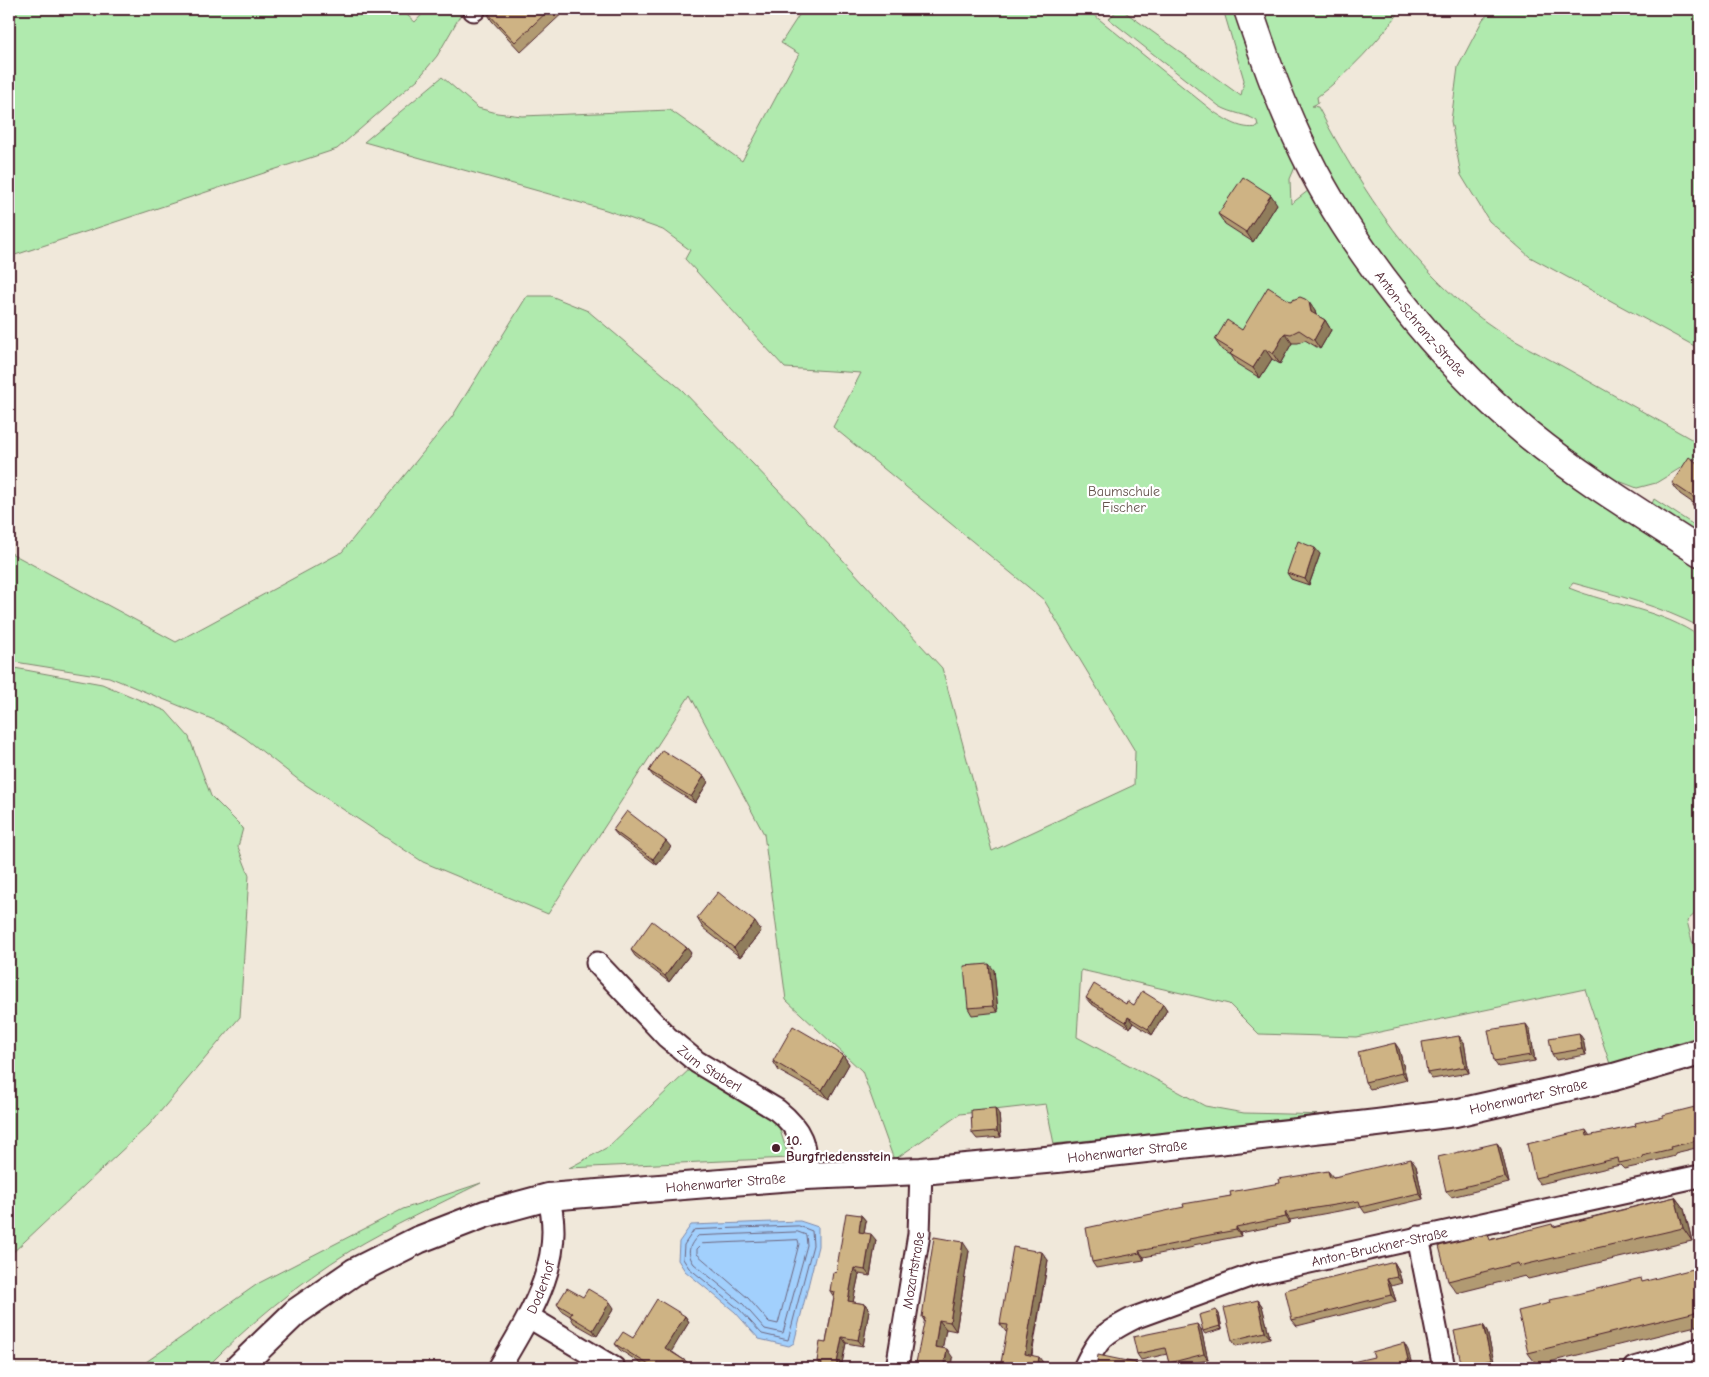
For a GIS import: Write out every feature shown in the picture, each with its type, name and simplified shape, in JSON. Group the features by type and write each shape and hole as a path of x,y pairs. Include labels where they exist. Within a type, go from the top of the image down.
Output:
{"main road":[{"name":"Anton-Schranz-Straße","path":"1248,9 1286,112 1314,173 1348,229 1418,322 1459,368 1529,435 1700,552"}],"street":[{"name":"Zum Staberl","path":"597,963 667,1037 697,1062 777,1110 789,1120 798,1130 804,1143 806,1176"},
{"name":"Hohenwarter Straße","path":"238,1368 296,1312 354,1272 418,1240 485,1214 548,1197 806,1176 921,1171 1057,1159 1455,1113 1614,1077 1700,1052"},
{"name":"Mozartstraße","path":"897,1368 919,1234 921,1171"},
{"name":"Anton-Bruckner-Straße","path":"1084,1368 1099,1339 1134,1318 1255,1274 1700,1176"},
{"name":"Doderhof","path":"499,1368 529,1317 546,1276 550,1260 553,1222 548,1197"},
{"path":"1418,1237 1444,1368"},
{"path":"529,1317 614,1368"},
{"path":"1634,1368 1700,1350"}],"green space":[{"path":"9,9 400,9 415,22 427,9 464,9 437,56 418,79 337,149 9,257"},
{"name":"Baumschule Fischer","path":"803,9 1089,9 1089,11 1214,112 1240,126 1252,128 1258,127 1257,121 1219,106 1109,19 1118,9 1121,9 1241,96 1244,80 1223,9 1238,9 1295,167 1290,179 1291,204 1309,190 1404,319 1700,564 1700,627 1654,607 1622,597 1573,583 1569,588 1670,620 1700,637 1700,909 1687,921 1700,973 1700,1036 1610,1064 1585,989 1356,1037 1259,1034 1229,1004 1081,970 1077,1037 1205,1106 1244,1113 1329,1115 1054,1144 1046,1104 960,1114 894,1160 862,1071 786,1000 764,834 690,695 548,914 423,862 300,781 245,738 219,722 109,677 9,661 9,552 176,642 342,552 452,417 527,296 551,296 588,311 682,390 797,510 942,668 992,851 1134,785 1135,751 1044,600 833,427 861,373 785,368 685,259 690,250 663,230 606,210 364,142 442,77 478,108 497,113 522,116 670,110 742,161 799,54 781,43"},
{"path":"1260,9 1402,9 1363,56 1317,97 1318,103 1312,106 1318,107 1353,170 1373,200 1416,258 1467,308 1512,339 1700,444 1700,456 1656,483 1637,488 1608,477 1536,424 1453,347 1412,297 1340,198 1299,120"},
{"path":"1494,9 1700,9 1700,349 1530,257 1489,221 1461,175 1451,121 1458,67 1483,19"},
{"path":"1654,499 1700,529 1700,540 1651,506"},
{"path":"9,667 102,684 166,711 189,737 211,796 243,828 238,847 249,875 240,1017 149,1125 9,1256"},
{"path":"693,1066 778,1124 789,1158 569,1168 608,1147"},
{"path":"481,1183 382,1233 331,1263 274,1305 206,1368 152,1368 146,1362 259,1283 403,1209"}],"water":[{"path":"800,1221 818,1227 818,1246 794,1343 789,1346 759,1339 735,1312 685,1271 678,1260 679,1242 691,1225"}],"building":[{"path":"488,9 550,9 515,42 486,11"},
{"path":"1243,177 1271,195 1246,232 1218,214"},
{"path":"1268,287 1290,301 1300,297 1305,299 1309,302 1311,312 1325,320 1314,340 1299,330 1291,334 1285,333 1273,354 1265,349 1253,368 1230,354 1233,351 1215,340 1227,320 1242,330"},
{"path":"1689,457 1700,465 1700,510 1692,505 1696,499 1672,483"},
{"path":"1298,541 1315,548 1305,579 1287,573"},
{"path":"662,750 704,776 691,797 649,771"},
{"path":"627,811 666,841 653,859 613,830"},
{"path":"718,892 755,922 734,948 697,918"},
{"path":"652,921 686,947 665,976 631,950"},
{"path":"989,964 993,1006 968,1008 964,966"},
{"path":"1094,984 1126,1004 1127,1001 1134,1005 1142,991 1163,1004 1148,1029 1128,1017 1126,1022 1086,998"},
{"path":"1526,1024 1531,1055 1494,1061 1488,1030"},
{"path":"793,1026 843,1055 822,1090 773,1061"},
{"path":"1579,1033 1582,1049 1552,1054 1549,1038"},
{"path":"1459,1036 1465,1067 1427,1073 1422,1042"},
{"path":"1395,1043 1402,1073 1365,1082 1358,1052"},
{"path":"1695,1107 1700,1140 1670,1147 1671,1149 1642,1156 1643,1158 1619,1163 1618,1158 1535,1178 1527,1144 1586,1130 1587,1136 1636,1126 1635,1123"},
{"path":"995,1108 997,1131 972,1133 971,1110"},
{"path":"1497,1143 1505,1177 1446,1191 1438,1157"},
{"path":"1411,1159 1419,1193 1361,1207 1359,1201 1285,1213 1286,1217 1236,1227 1236,1230 1139,1251 1140,1253 1092,1262 1086,1228 1184,1207 1183,1204 1231,1196 1230,1192 1280,1183 1279,1179 1328,1171 1330,1178"},
{"path":"1675,1197 1683,1228 1519,1266 1518,1263 1448,1281 1439,1246 1488,1234 1490,1240 1552,1224 1553,1227"},
{"path":"846,1213 861,1215 859,1232 871,1234 865,1270 854,1268 848,1301 865,1304 858,1340 842,1337 836,1368 821,1368 822,1362 817,1361 820,1342 826,1343 835,1292 830,1291 833,1272 836,1273"},
{"path":"934,1237 963,1242 950,1322 939,1320 935,1347 947,1349 944,1368 915,1368 925,1318 922,1317"},
{"path":"1013,1247 1042,1252 1025,1354 1039,1357 1037,1368 1000,1368 1008,1325 1000,1324"},
{"path":"1394,1262 1397,1277 1387,1279 1391,1295 1292,1320 1285,1290"},
{"path":"1693,1269 1700,1300 1700,1311 1528,1353 1518,1311 1550,1303 1549,1300 1641,1278 1642,1282"},
{"path":"567,1288 583,1297 588,1289 610,1302 593,1330 570,1316 572,1313 557,1304"},
{"path":"657,1299 685,1316 665,1348 687,1362 683,1368 654,1368 615,1344 623,1332 633,1338"},
{"path":"1258,1300 1265,1332 1232,1340 1224,1308"},
{"path":"1216,1310 1220,1326 1203,1331 1199,1315"},
{"path":"1197,1324 1204,1354 1169,1363 1165,1348 1137,1354 1133,1337"},
{"path":"1483,1325 1491,1360 1462,1367 1454,1331"},
{"path":"1404,1343 1410,1368 1326,1368 1374,1357 1372,1352"},
{"path":"1098,1355 1136,1363 1135,1368 1096,1368"},
{"path":"1700,1358 1700,1368 1678,1368 1693,1364 1691,1361"}],"place":[{"name":"10. Burgfriedensstein","path":"776,1148"}]}
